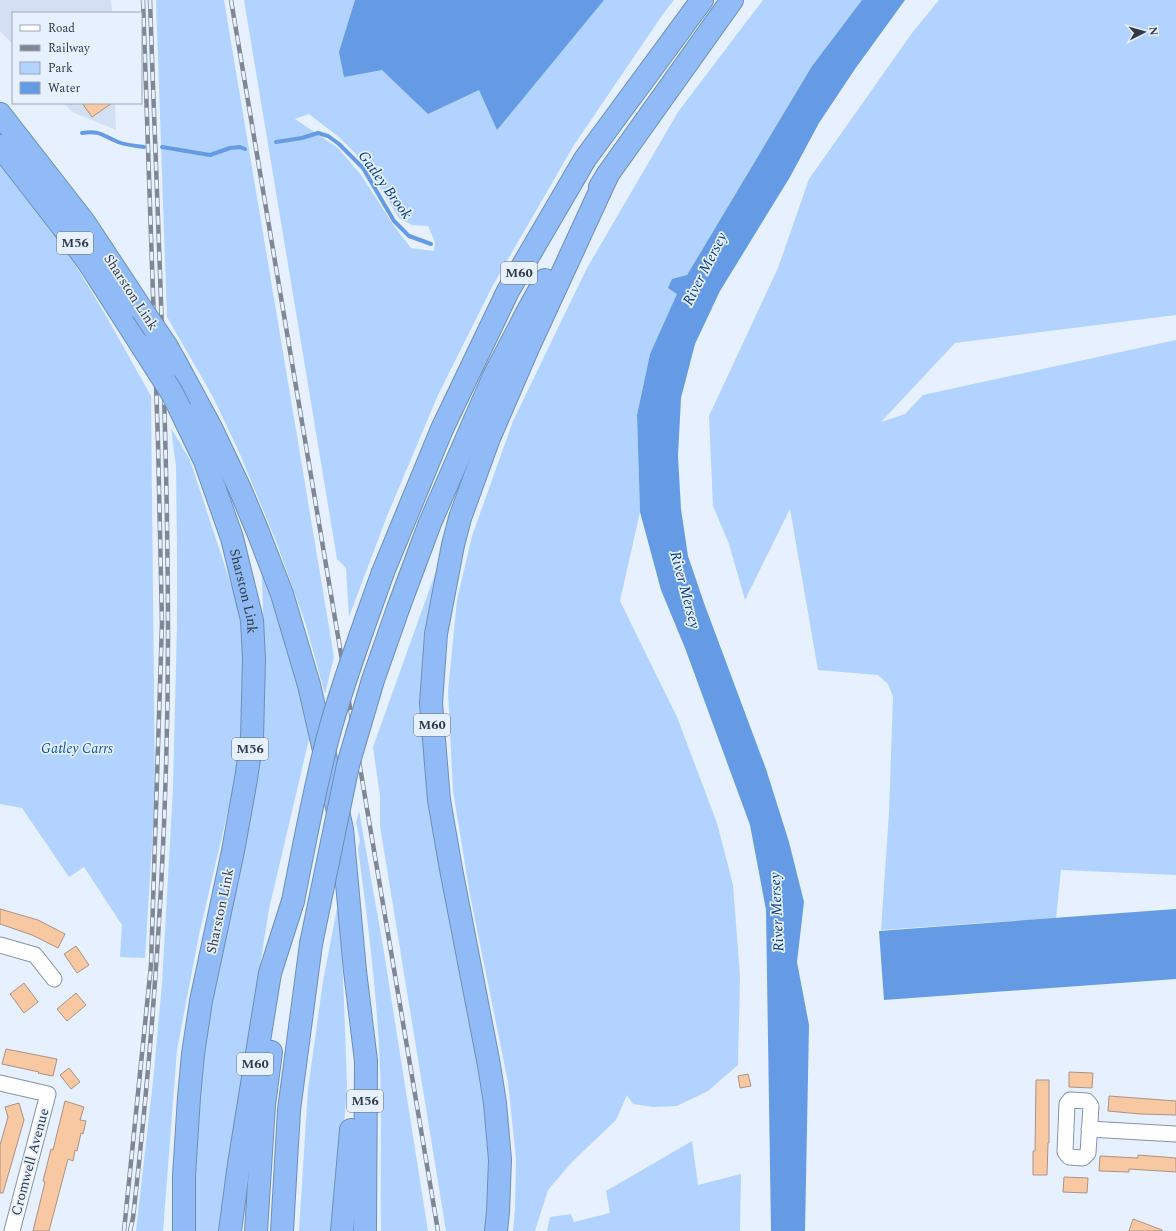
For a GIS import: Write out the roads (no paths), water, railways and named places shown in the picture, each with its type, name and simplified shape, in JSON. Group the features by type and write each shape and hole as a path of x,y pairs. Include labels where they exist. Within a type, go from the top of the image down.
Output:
{"highway":[{"name":"M60","path":"256,1231 264,1105 293,901 310,816 329,736 356,648 384,572 442,429 508,291 585,159 702,0"},
{"name":"M60","path":"282,1231 289,1110 311,944 348,765 373,680 399,606 430,523 494,376 530,307 608,174 732,0"},
{"name":"Sharston Link","path":"0,114 84,222 167,347 211,428 258,532 282,594 318,719 342,829 355,971"},
{"name":"Sharston Link","path":"0,146 62,226 89,264 172,393 205,461 232,538 252,620 254,659 252,738 233,851 201,1001 189,1097"},
{"name":"M60","path":"496,1231 500,1160 495,1103 439,800 431,702 436,634 451,553 460,518 489,438 530,343 608,174"},
{"name":"M60","path":"230,1231 240,1157 270,973 293,901"},
{"path":"342,1231 353,1108 355,971"},
{"name":"M56","path":"355,971 366,1061 365,1231"},
{"name":"M56","path":"172,1231 174,1160 189,1097"},
{"name":"M56","path":"184,1231 184,1176 189,1097"}],"street":[{"path":"0,945 35,955 54,979"},
{"name":"Cromwell Avenue","path":"0,1083 48,1094 12,1231"},
{"path":"1090,1129 1176,1134"}],"water":[{"path":"355,0 604,0 497,130 479,90 428,114 382,70 344,77 339,52"},
{"name":"River Mersey","path":"862,0 905,0 855,69 819,123 790,177 720,291 695,344 681,398 678,456 681,509 688,556 766,769 789,842 804,902 797,962 809,1025 805,1231 771,1231 766,910 750,825 685,648 661,590 640,512 637,415 650,354 677,294 668,288 672,279 687,275 812,66"},
{"path":"1176,909 1176,979 884,1000 879,931"}],"waterway":[{"path":"82,133 93,132 121,143 144,147"},
{"name":"Gatley Brook","path":"276,142 302,138 318,133 328,136 339,144 363,168 394,221 409,236 431,244"},
{"name":"Gatley Brook","path":"162,147 210,155 230,148 240,147 245,149"}],"railway":[{"path":"124,1231 151,965 162,623 158,442 143,0"},
{"path":"130,1231 133,1218 141,1145 154,1000 166,783 168,557 162,318 150,0"},
{"path":"231,0 438,1231"}],"park label":[{"name":"Gatley Carrs","path":"77,748"}]}
